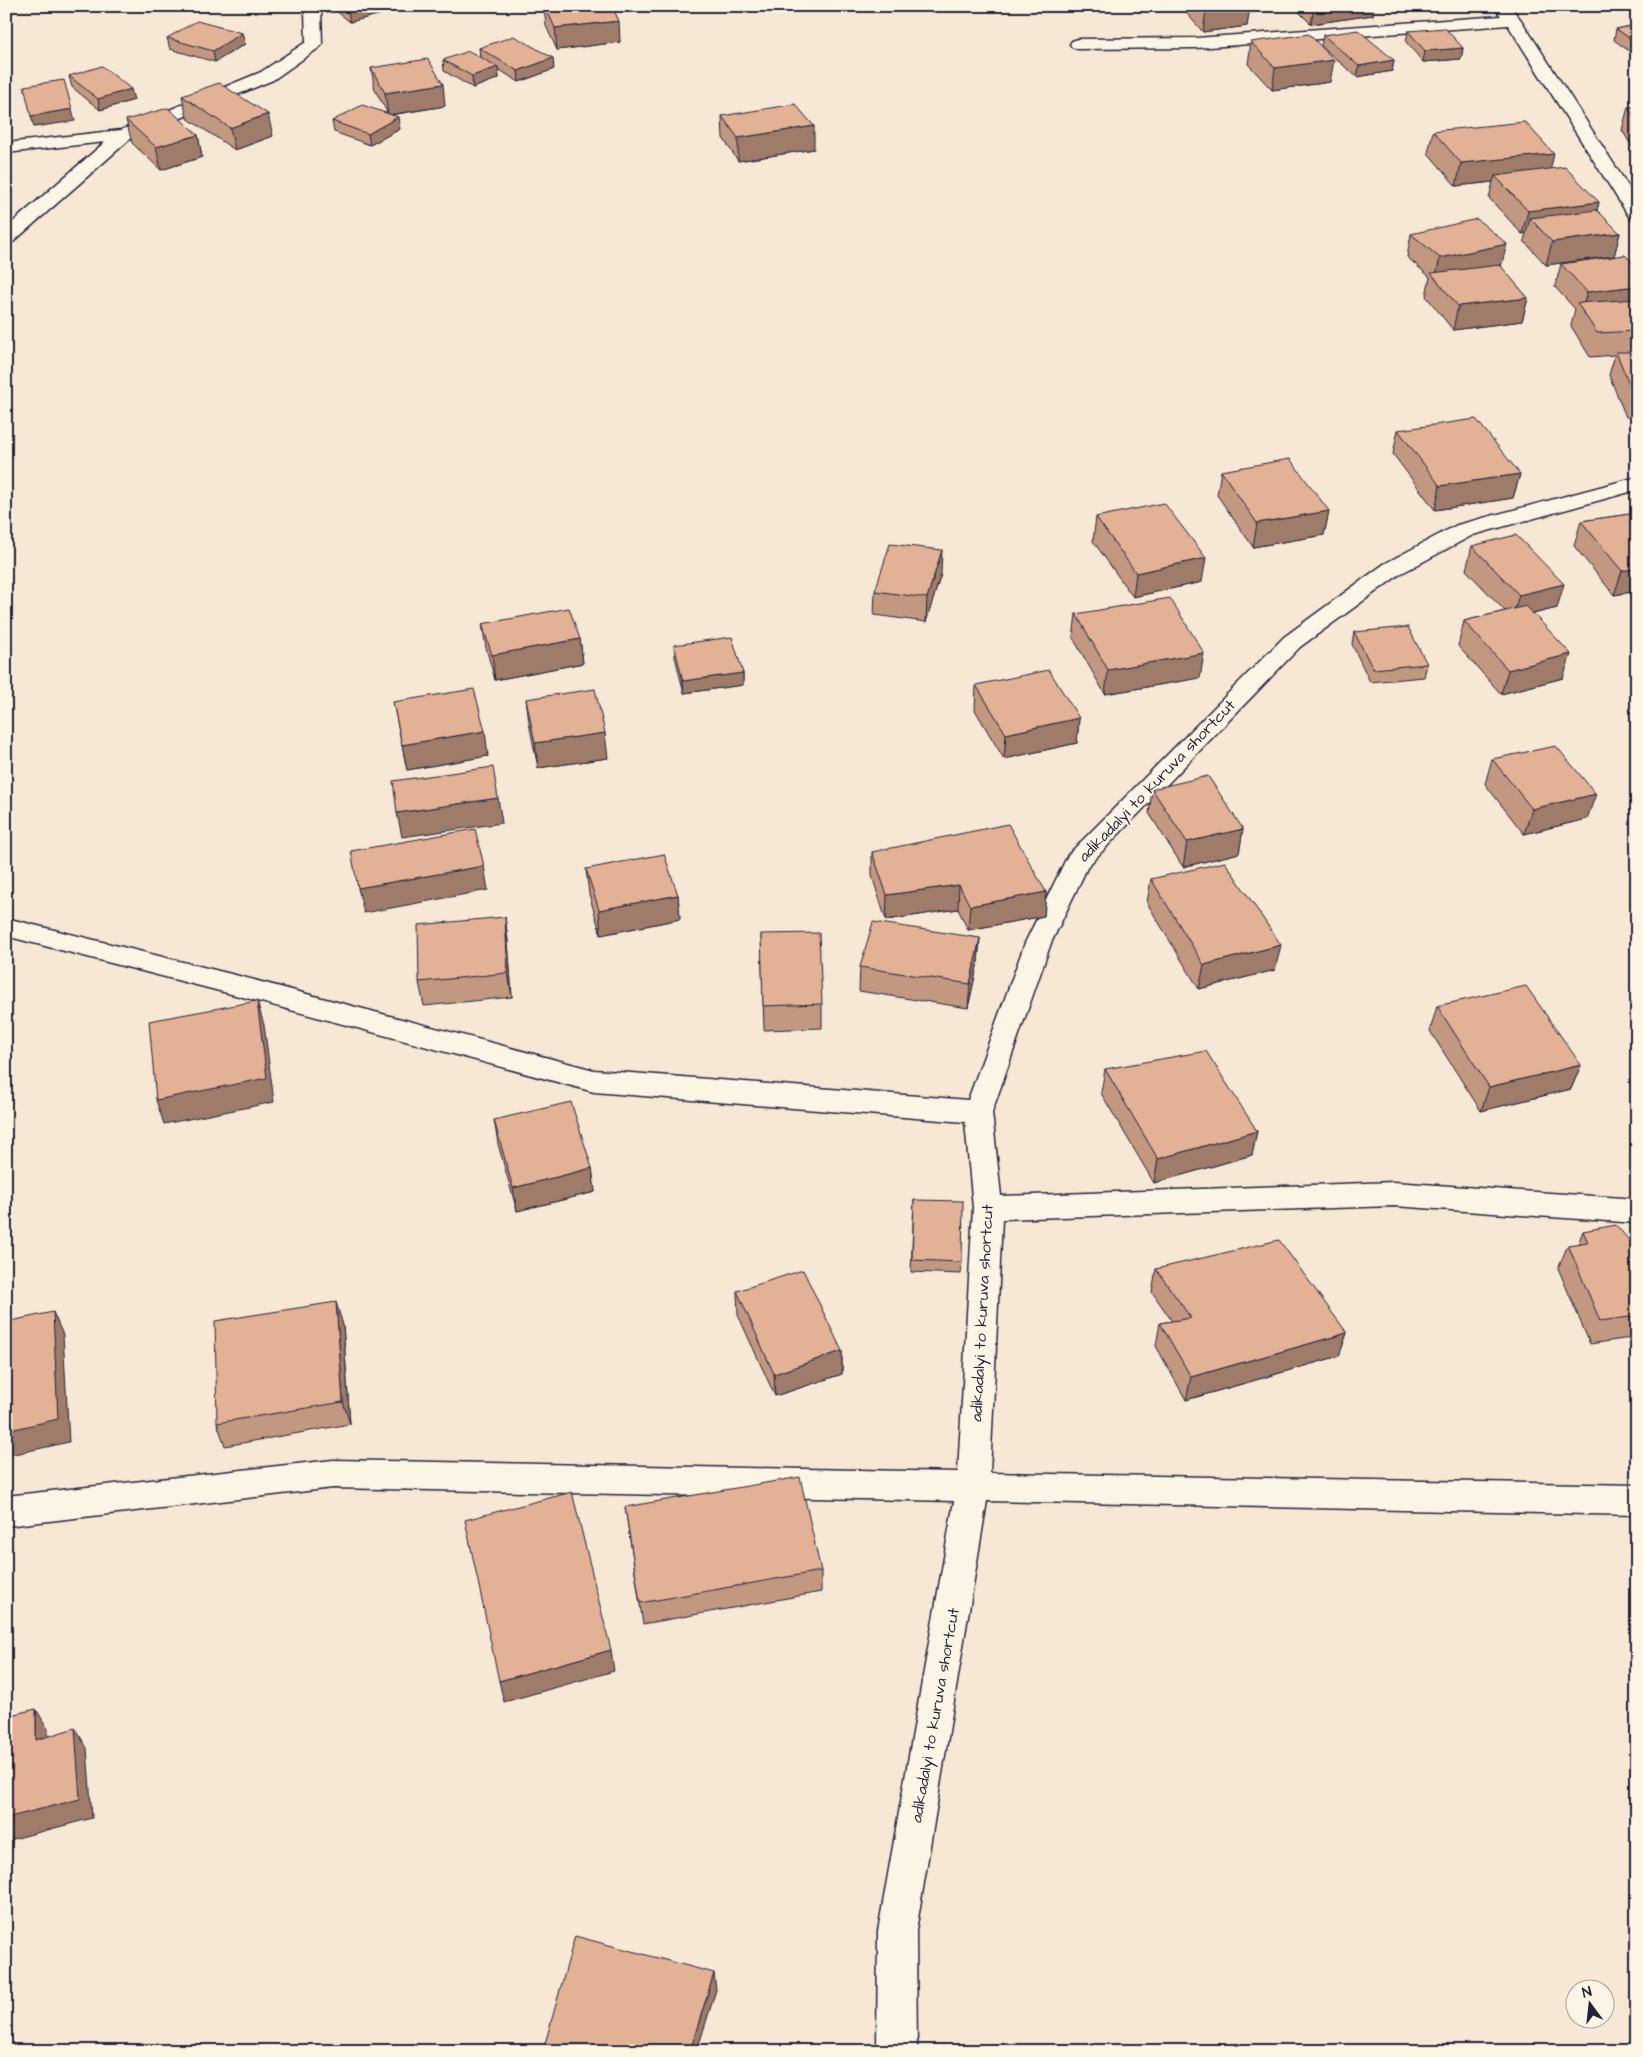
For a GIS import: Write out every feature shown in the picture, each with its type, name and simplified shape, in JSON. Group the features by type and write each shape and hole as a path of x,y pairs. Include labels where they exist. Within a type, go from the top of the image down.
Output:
{"street":[{"path":"6,148 124,135 267,76 314,44 313,10 308,6"},
{"path":"1501,6 1513,20 1637,215"},
{"path":"1078,44 1196,43 1513,20"},
{"path":"6,238 124,135"},
{"name":"adikadalyi to kuruva shortcut","path":"897,2051 897,1931 973,1487 988,1208 978,1112 1038,943 1077,861 1292,642 1392,568 1465,530 1637,483"},
{"path":"6,927 258,991 594,1081 978,1112"},
{"path":"988,1208 1394,1194 1637,1211"},
{"path":"6,1511 333,1474 1637,1500"}],"building":[{"path":"342,6 368,6 348,11"},
{"path":"545,6 612,6 619,21 555,28"},
{"path":"1202,6 1239,6 1206,10"},
{"path":"197,21 242,33 213,51 167,38"},
{"path":"1637,25 1637,43 1616,29"},
{"path":"1445,28 1463,48 1425,51 1408,31"},
{"path":"1358,30 1394,60 1359,66 1323,35"},
{"path":"1309,34 1334,60 1275,68 1251,42"},
{"path":"514,36 553,58 518,71 479,48"},
{"path":"469,51 498,67 472,76 443,60"},
{"path":"428,59 443,84 385,93 371,68"},
{"path":"102,66 131,89 98,99 69,76"},
{"path":"64,80 72,109 31,116 24,86"},
{"path":"219,83 268,114 230,128 182,96"},
{"path":"795,104 814,126 738,138 722,116"},
{"path":"362,105 398,117 368,134 332,121"},
{"path":"1628,107 1637,107 1637,122"},
{"path":"168,108 198,135 156,147 126,120"},
{"path":"1525,122 1554,154 1461,163 1433,131"},
{"path":"1565,167 1599,202 1528,211 1495,176"},
{"path":"1597,210 1620,233 1552,242 1530,218"},
{"path":"1477,219 1507,244 1440,258 1411,234"},
{"path":"1625,255 1637,267 1637,286 1587,292 1561,264"},
{"path":"1500,265 1528,298 1458,306 1431,273"},
{"path":"1637,299 1637,331 1597,333 1577,303"},
{"path":"1616,352 1637,352 1637,393 1633,393"},
{"path":"1476,419 1520,474 1440,486 1398,430"},
{"path":"1290,459 1329,511 1257,523 1221,471"},
{"path":"1164,503 1206,558 1136,573 1096,517"},
{"path":"1637,513 1637,568 1622,571 1581,521"},
{"path":"1516,535 1564,584 1519,595 1472,546"},
{"path":"890,544 942,550 927,598 875,591"},
{"path":"1170,598 1204,653 1108,670 1076,614"},
{"path":"1526,606 1571,654 1508,670 1464,621"},
{"path":"569,608 580,639 492,655 482,624"},
{"path":"1408,627 1427,664 1373,669 1354,632"},
{"path":"732,637 743,673 683,681 674,645"},
{"path":"1049,670 1079,718 1006,734 976,685"},
{"path":"474,689 485,731 402,745 393,702"},
{"path":"595,689 605,733 535,743 526,699"},
{"path":"1556,746 1596,794 1532,809 1492,759"},
{"path":"493,767 498,798 397,813 393,781"},
{"path":"1208,776 1243,829 1187,842 1152,789"},
{"path":"1008,824 1046,892 970,906 959,885 887,895 872,852"},
{"path":"475,829 484,866 358,888 351,851"},
{"path":"664,854 678,895 599,910 586,869"},
{"path":"1225,862 1281,945 1204,965 1151,879"},
{"path":"505,917 508,973 419,982 418,925"},
{"path":"873,922 980,938 970,984 860,967"},
{"path":"819,933 822,1004 763,1006 761,934"},
{"path":"1526,986 1581,1065 1489,1087 1437,1006"},
{"path":"257,1001 267,1078 156,1100 149,1021"},
{"path":"1206,1051 1257,1131 1158,1159 1105,1069"},
{"path":"571,1102 592,1168 513,1188 494,1120"},
{"path":"914,1200 963,1201 962,1262 912,1260"},
{"path":"1616,1225 1628,1239 1637,1238 1637,1316 1600,1321 1568,1245 1588,1242 1583,1231"},
{"path":"1279,1240 1347,1333 1191,1377 1160,1323 1191,1318 1156,1269"},
{"path":"803,1270 842,1351 774,1374 737,1291"},
{"path":"336,1302 343,1402 217,1423 215,1321"},
{"path":"53,1312 58,1419 6,1431 6,1322"},
{"path":"800,1477 821,1571 640,1603 625,1507"},
{"path":"572,1492 611,1650 499,1681 465,1520"},
{"path":"36,1709 36,1740 75,1728 80,1799 6,1818 6,1716"},
{"path":"575,1936 714,1973 690,2051 543,2051"}]}
